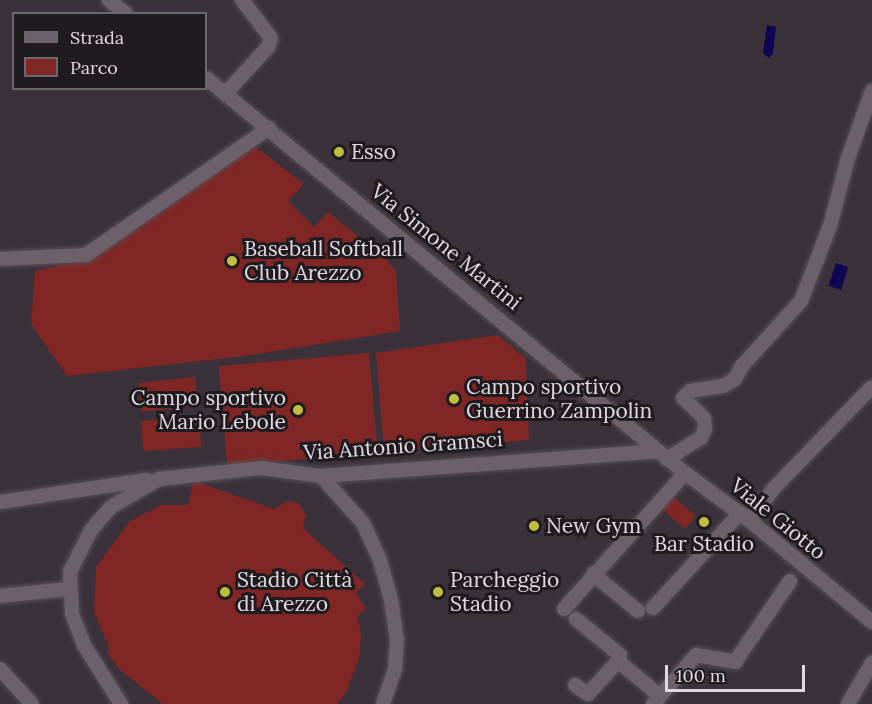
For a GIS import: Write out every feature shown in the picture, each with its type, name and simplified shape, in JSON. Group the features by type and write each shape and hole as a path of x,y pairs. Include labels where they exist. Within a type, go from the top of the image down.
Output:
{"street":[{"path":"109,0 124,12"},
{"path":"225,94 268,47 271,38 242,0"},
{"name":"Via Simone Martini","path":"207,79 662,455"},
{"path":"662,455 701,438 705,429 704,418 683,398 690,391 723,386 735,379 742,366 801,301 865,129 872,91"},
{"path":"0,259 86,255 269,128"},
{"path":"653,608 872,387"},
{"name":"Viale Giotto","path":"662,455 744,517 872,622"},
{"name":"Via Antonio Gramsci","path":"68,588 70,572 91,530 111,507 159,478 261,468 321,476 662,455"},
{"path":"564,609 685,473"},
{"path":"321,476 363,523 380,560 391,600 397,640 395,669 383,704"},
{"path":"0,502 159,478"},
{"path":"593,574 638,611"},
{"path":"618,661 657,700 696,655 735,662 790,581"},
{"path":"0,596 68,588 72,613 84,645 121,704"},
{"path":"575,685 588,694 618,661 620,655 576,619"},
{"path":"848,704 872,663"},
{"path":"0,669 33,704"}],"green space":[{"name":"Baseball Softball Club Arezzo","path":"253,145 304,184 288,201 314,227 328,212 387,260 396,272 400,331 245,356 67,376 31,324 35,271 73,262"},
{"name":"Campo sportivo Guerrino Zampolin","path":"498,335 526,359 529,440 384,452 376,353"},
{"name":"Campo sportivo Mario Lebole","path":"369,353 378,453 227,466 219,366"},
{"path":"195,377 198,406 141,412 138,383"},
{"path":"199,417 201,447 143,451 141,421"},
{"name":"Stadio Città di Arezzo","path":"194,481 274,509 287,501 299,503 306,515 303,528 365,584 356,593 366,609 357,616 361,634 359,658 346,693 337,704 163,704 120,670 107,653 110,650 94,611 96,567 130,521 161,505 188,505"},
{"path":"665,495 673,497 696,516 685,529 657,505"}],"shaded area":[{"path":"767,25 776,27 773,53 769,58 763,53"},
{"path":"836,263 848,267 841,290 829,286"}],"place":[{"name":"Esso","path":"339,152"},
{"name":"Baseball Softball Club Arezzo","path":"232,261"},
{"name":"Campo sportivo Guerrino Zampolin","path":"454,399"},
{"name":"Campo sportivo Mario Lebole","path":"298,410"},
{"name":"Bar Stadio","path":"704,522"},
{"name":"New Gym","path":"534,526"},
{"name":"Stadio Città di Arezzo","path":"225,592"},
{"name":"Parcheggio Stadio","path":"438,592"}]}
